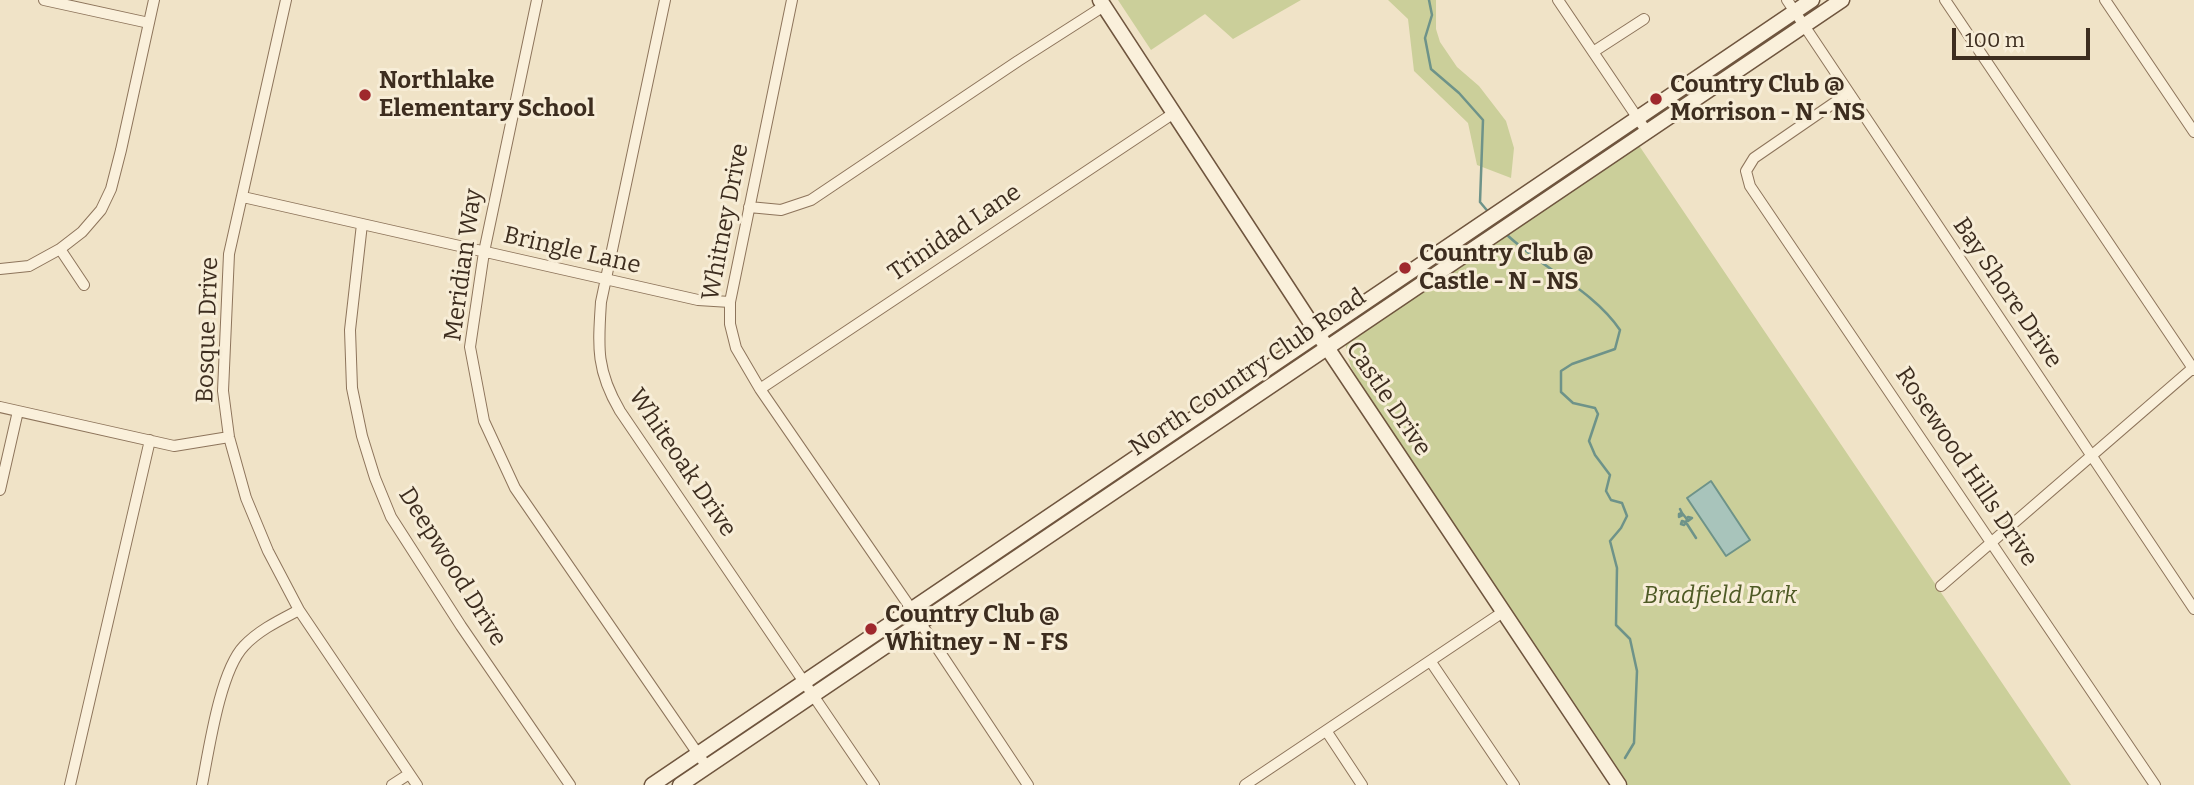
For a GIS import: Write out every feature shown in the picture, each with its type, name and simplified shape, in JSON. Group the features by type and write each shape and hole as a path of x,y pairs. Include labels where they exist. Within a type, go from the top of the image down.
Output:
{"main road":[{"name":"North Country Club Road","path":"916,616 1132,479 1477,227 1637,118 1791,6 1812,0"},
{"name":"North Country Club Road","path":"680,785 809,689 916,616 1124,466 1483,242 1842,0"},
{"name":"Castle Drive","path":"1102,3 1322,341 1619,785"},
{"path":"1558,172 1567,186"},
{"path":"1124,466 1132,479"},
{"name":"North Country Club Road","path":"652,785 698,754 809,689"}],"street":[{"path":"44,0 149,23"},
{"path":"0,269 29,266 60,249 101,210 111,189 154,0"},
{"name":"Bosque Drive","path":"286,0 229,254 223,390 229,437 246,498 268,551 299,610 416,785"},
{"name":"Meridian Way","path":"537,0 484,252 470,347 484,421 515,488 707,767"},
{"name":"Whiteoak Drive","path":"665,0 605,279 598,347 608,390 874,785"},
{"name":"Whitney Drive","path":"792,0 730,302 730,324 736,348 760,388 1028,785"},
{"path":"1558,0 1647,132"},
{"path":"1941,586 2194,368 1945,0"},
{"path":"2105,0 2194,132"},
{"path":"749,207 781,210 811,200 1102,3"},
{"name":"Bay Shore Drive","path":"1791,6 1847,94 2194,609"},
{"path":"1593,52 1644,19"},
{"name":"Rosewood Hills Drive","path":"1847,94 1754,158 1746,171 1750,186 2155,785"},
{"name":"Trinidad Lane","path":"760,388 1099,161 1174,114"},
{"name":"Bringle Lane","path":"243,197 698,300 730,302"},
{"name":"Deepwood Drive","path":"362,224 350,330 352,388 374,478 391,517 461,626 570,785"},
{"path":"60,249 84,285"},
{"path":"0,407 174,446 229,437"},
{"path":"0,489 18,411"},
{"path":"69,785 150,440"},
{"path":"202,785 228,672 242,647 261,631 299,610"},
{"path":"1245,785 1503,612"},
{"path":"1431,662 1514,785"},
{"path":"1327,732 1362,785"},
{"path":"392,785 409,774"}],"green space":[{"path":"1118,0 1301,0 1233,39 1205,14 1151,50"},
{"path":"1388,0 1436,0 1436,29 1440,42 1457,67 1479,86 1506,121 1514,148 1511,178 1477,165 1468,123 1414,71 1408,19"},
{"name":"Bradfield Park","path":"1638,144 2071,785 1624,785 1396,441 1352,369 1346,352 1346,342"}],"water":[{"path":"1711,481 1750,540 1726,556 1687,498"}],"waterway":[{"path":"1429,0 1432,15 1425,38 1431,69 1459,93 1483,120 1480,202 1490,214"},
{"path":"1505,233 1595,302 1620,330 1615,349 1572,364 1561,371 1561,392 1573,403 1595,408 1598,414 1589,441 1595,455 1610,475 1606,491 1611,500 1622,503 1627,516 1610,541 1617,568 1616,625 1630,639 1637,671 1634,743 1625,758"},
{"path":"1680,509 1683,515 1679,517 1679,514 1682,513"},
{"path":"1682,513 1687,519 1688,521 1692,518 1688,517 1687,519 1687,520 1685,524 1681,524 1682,521 1685,522"},
{"path":"1687,524 1696,538"}],"place":[{"name":"Northlake Elementary School","path":"365,95"},
{"name":"Country Club @ Morrison - N - NS","path":"1656,99"},
{"name":"Country Club @ Castle - N - NS","path":"1405,268"},
{"name":"Country Club @ Whitney - N - FS","path":"871,629"}]}
